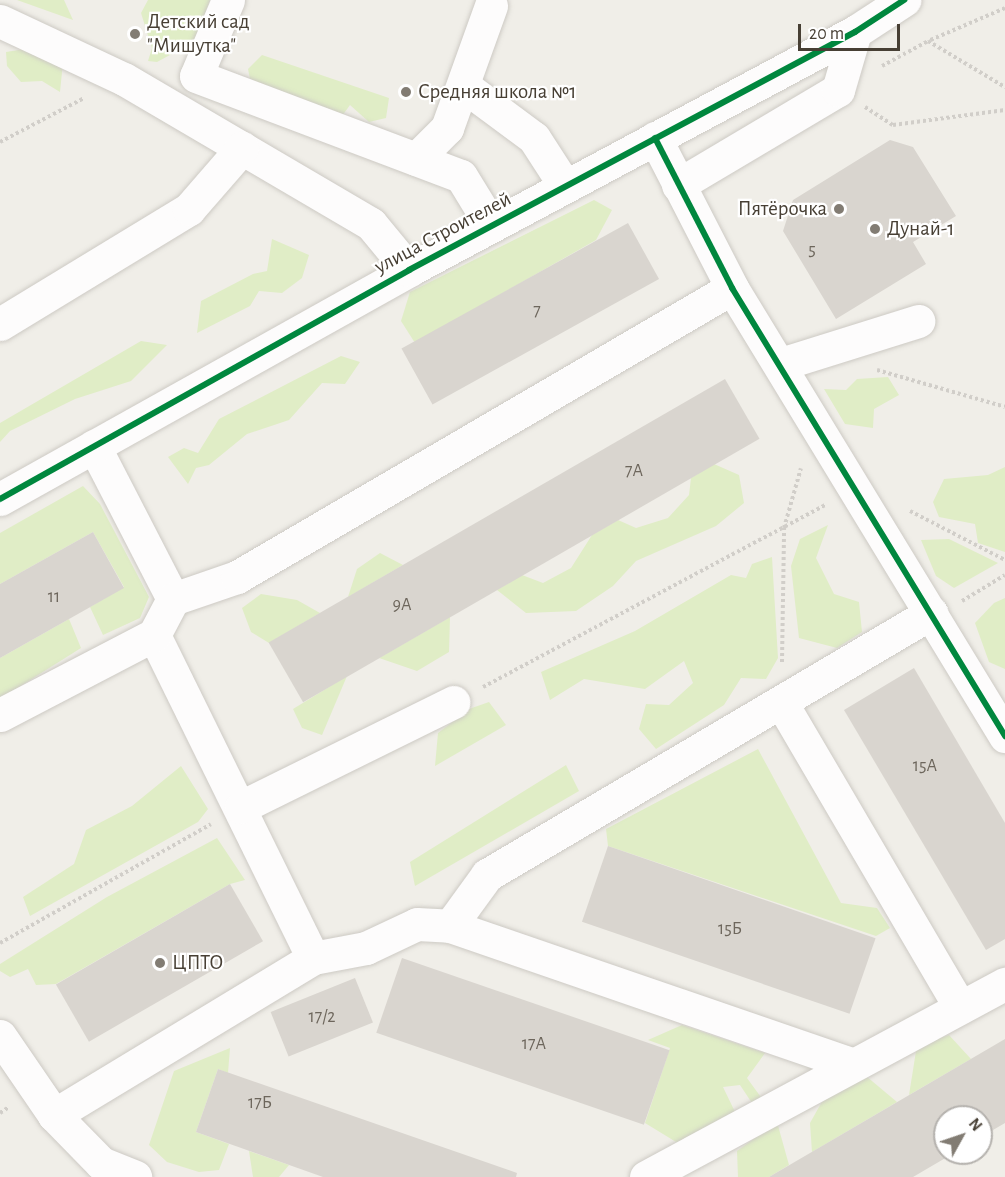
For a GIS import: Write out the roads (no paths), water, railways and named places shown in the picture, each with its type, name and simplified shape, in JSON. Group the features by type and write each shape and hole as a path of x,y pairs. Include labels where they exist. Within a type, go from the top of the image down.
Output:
{"street":[{"path":"228,0 196,76 461,176 491,225"},
{"name":"улица Строителей","path":"0,499 491,225 855,32 904,0"},
{"path":"416,159 447,128 464,86 490,6"},
{"path":"0,21 124,79 371,224 409,270"},
{"path":"678,185 838,90 855,32"},
{"path":"464,86 534,138 565,186"},
{"path":"655,138 732,288 781,364 1005,736"},
{"path":"0,324 189,209 242,148"},
{"path":"0,715 154,634 173,599 237,577 732,288"},
{"path":"781,364 918,321"},
{"path":"94,446 173,599"},
{"path":"450,926 487,875 932,616"},
{"path":"154,634 312,958"},
{"path":"240,807 453,702"},
{"path":"781,702 960,1007"},
{"path":"54,1115 312,958 366,948 417,924 450,926 850,1064"},
{"path":"646,1177 850,1064 1005,984"},
{"path":"0,1036 54,1115 101,1163 135,1177"}],"place":[{"name":"Детский сад \"Мишутка\"","path":"135,34"},
{"name":"Средняя школа №1","path":"406,92"},
{"name":"Пятёрочка","path":"839,209"},
{"name":"Дунай-1","path":"875,229"},
{"name":"ЦПТО","path":"160,963"}]}
